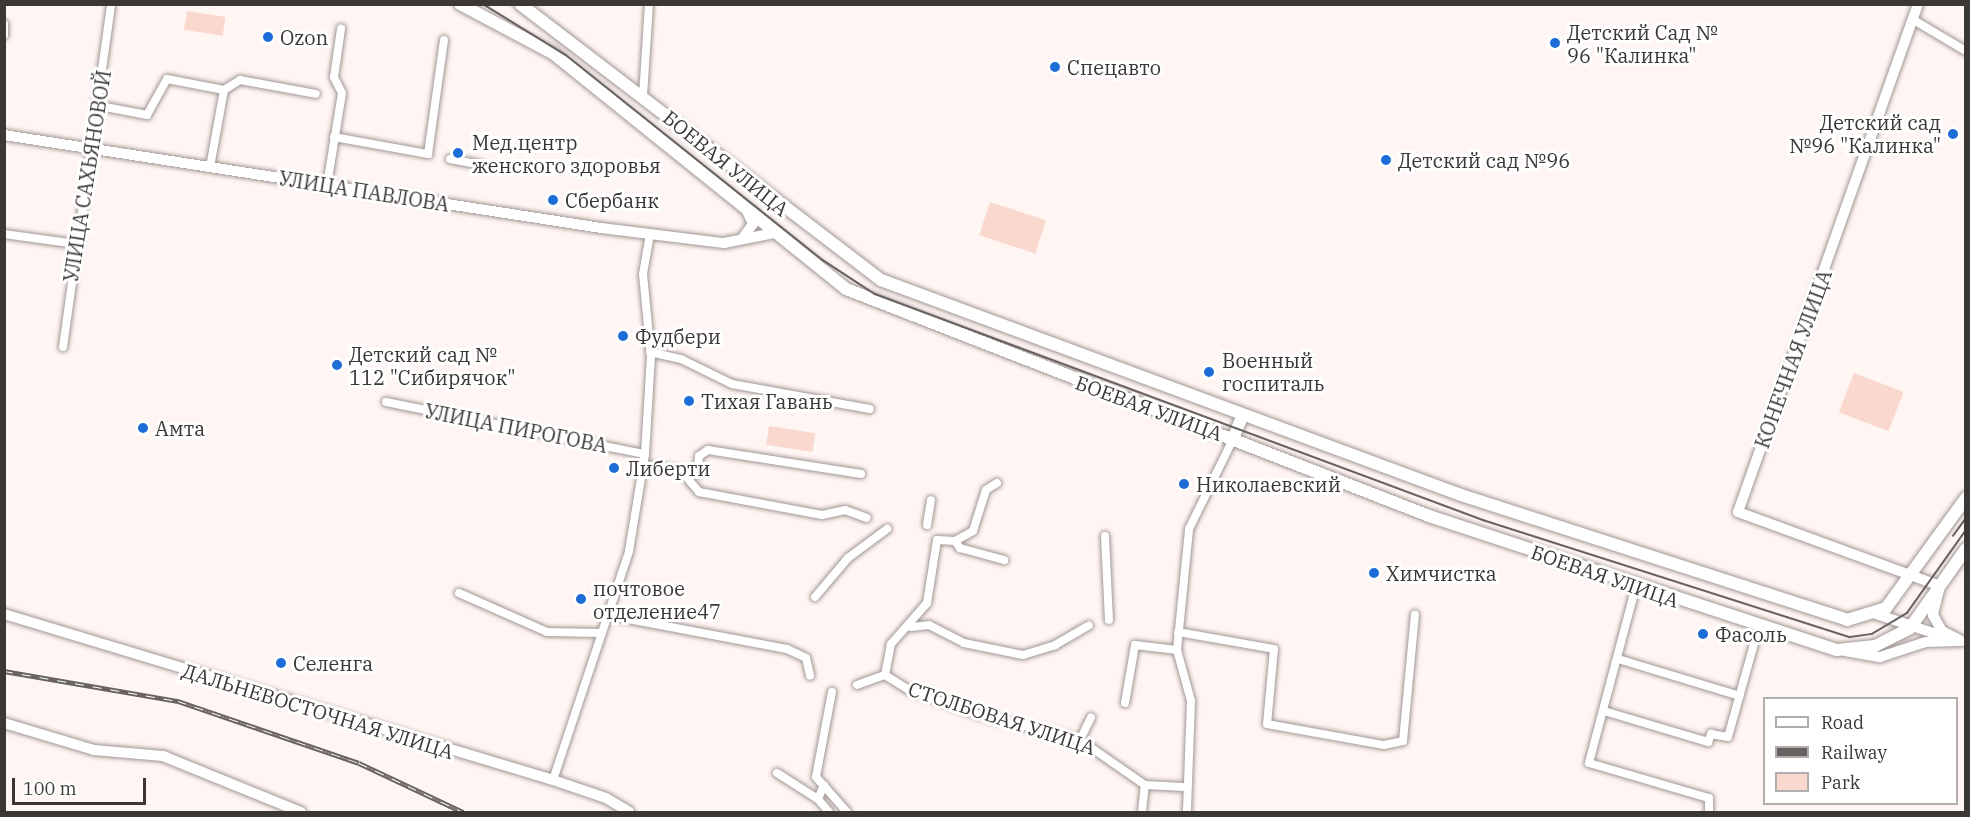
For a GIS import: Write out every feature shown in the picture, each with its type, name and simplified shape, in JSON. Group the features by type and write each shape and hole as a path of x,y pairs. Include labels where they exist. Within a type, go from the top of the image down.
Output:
{"main road":[{"name":"БОЕВАЯ УЛИЦА","path":"460,4 554,54 846,289 886,308 1429,516 1759,626 1837,650 1875,646 1910,628"},
{"name":"БОЕВАЯ УЛИЦА","path":"520,4 881,280 1242,417 1788,604 1834,619 1861,619 1876,614"},
{"path":"1233,439 1242,417"},
{"path":"1876,614 1913,575 1965,498"},
{"path":"1910,628 1965,549"}],"street":[{"name":"УЛИЦА САХЬЯНОВОЙ","path":"63,347 76,244 94,149 111,4"},
{"path":"643,96 649,4"},
{"name":"КОНЕЧНАЯ УЛИЦА","path":"1918,4 1738,512 1940,586"},
{"path":"1912,19 1965,51"},
{"path":"4,24 4,35"},
{"path":"327,185 342,93 334,77 341,29"},
{"path":"334,137 428,154 444,40"},
{"path":"100,106 147,116 167,79 224,90 240,80 316,94"},
{"path":"210,167 224,90"},
{"name":"УЛИЦА ПАВЛОВА","path":"4,135 650,234 724,243 774,232"},
{"path":"450,159 480,165"},
{"path":"724,243 750,232 747,211"},
{"path":"4,234 76,244"},
{"path":"553,780 629,551 645,454 650,352 644,274 650,234"},
{"path":"650,352 681,359 732,384 870,409"},
{"name":"УЛИЦА ПИРОГОВА","path":"387,402 645,454"},
{"path":"1187,813 1184,787 1191,701 1177,650 1189,529 1233,439"},
{"path":"644,465 697,473 699,456 708,450 861,474"},
{"path":"681,471 699,492 822,515 845,510 867,518"},
{"name":"СТОЛБОВАЯ УЛИЦА","path":"885,675 891,644 911,627 927,603 937,540 955,541 973,531 986,490 997,483"},
{"path":"927,525 931,500"},
{"path":"815,597 848,558 886,529"},
{"path":"1106,536 1109,620"},
{"path":"955,541 960,548 1004,560"},
{"path":"1636,586 1589,763 1709,798 1709,813"},
{"path":"1940,586 1933,615 1942,630 1964,642"},
{"path":"459,593 547,632 601,633"},
{"name":"ДАЛЬНЕВОСТОЧНАЯ УЛИЦА","path":"4,614 553,780 606,798 629,813"},
{"path":"1876,614 1910,628 1964,642"},
{"path":"607,615 787,649 806,658 810,676"},
{"path":"1178,632 1274,649 1267,724 1384,745 1404,741 1415,615"},
{"path":"911,627 929,625 964,643 1023,655 1055,645 1089,625"},
{"path":"1604,711 1708,742 1711,734 1728,737 1759,626"},
{"path":"1837,650 1880,657 1926,642 1964,642"},
{"path":"1125,703 1135,645 1177,650"},
{"path":"1617,659 1740,696"},
{"name":"СТОЛБОВАЯ УЛИЦА","path":"857,685 885,675"},
{"name":"СТОЛБОВАЯ УЛИЦА","path":"885,675 909,690 977,714 1080,740 1145,785"},
{"path":"832,692 816,777 847,813"},
{"path":"1080,740 1091,717"},
{"path":"4,723 94,750 164,756 301,813"},
{"path":"777,773 818,800 829,813"},
{"path":"818,800 824,785"},
{"path":"1142,813 1145,785 1184,787"}],"green space":[{"path":"187,11 226,17 223,36 184,30"},
{"path":"990,202 1046,220 1035,254 979,235"},
{"path":"1854,373 1903,392 1888,431 1839,412"},
{"path":"769,426 815,433 812,452 766,445"}],"tram line":[{"path":"483,4 566,55 823,260 875,294 1483,520 1850,637 1872,634 1907,613 1966,530"},
{"path":"1953,536 1966,518"}],"railway":[{"path":"4,671 178,701 359,763 463,812"}],"place":[{"name":"Ozon","path":"268,37"},
{"name":"Детский Сад № 96 \"Калинка\"","path":"1555,43"},
{"name":"Спецавто","path":"1055,67"},
{"name":"Детский сад №96 \"Калинка\"","path":"1953,134"},
{"name":"Мед.центр женского здоровья","path":"458,153"},
{"name":"Детский сад №96","path":"1386,160"},
{"name":"Сбербанк","path":"553,200"},
{"name":"Фудбери","path":"623,336"},
{"name":"Детский сад № 112 \"Сибирячок\"","path":"337,365"},
{"name":"Военный госпиталь","path":"1209,372"},
{"name":"Тихая Гавань","path":"689,401"},
{"name":"Амта","path":"143,428"},
{"name":"Либерти","path":"614,468"},
{"name":"Николаевский","path":"1184,484"},
{"name":"Химчистка","path":"1374,573"},
{"name":"почтовое отделение47","path":"581,599"},
{"name":"Фасоль","path":"1703,634"},
{"name":"Селенга","path":"281,663"}]}
